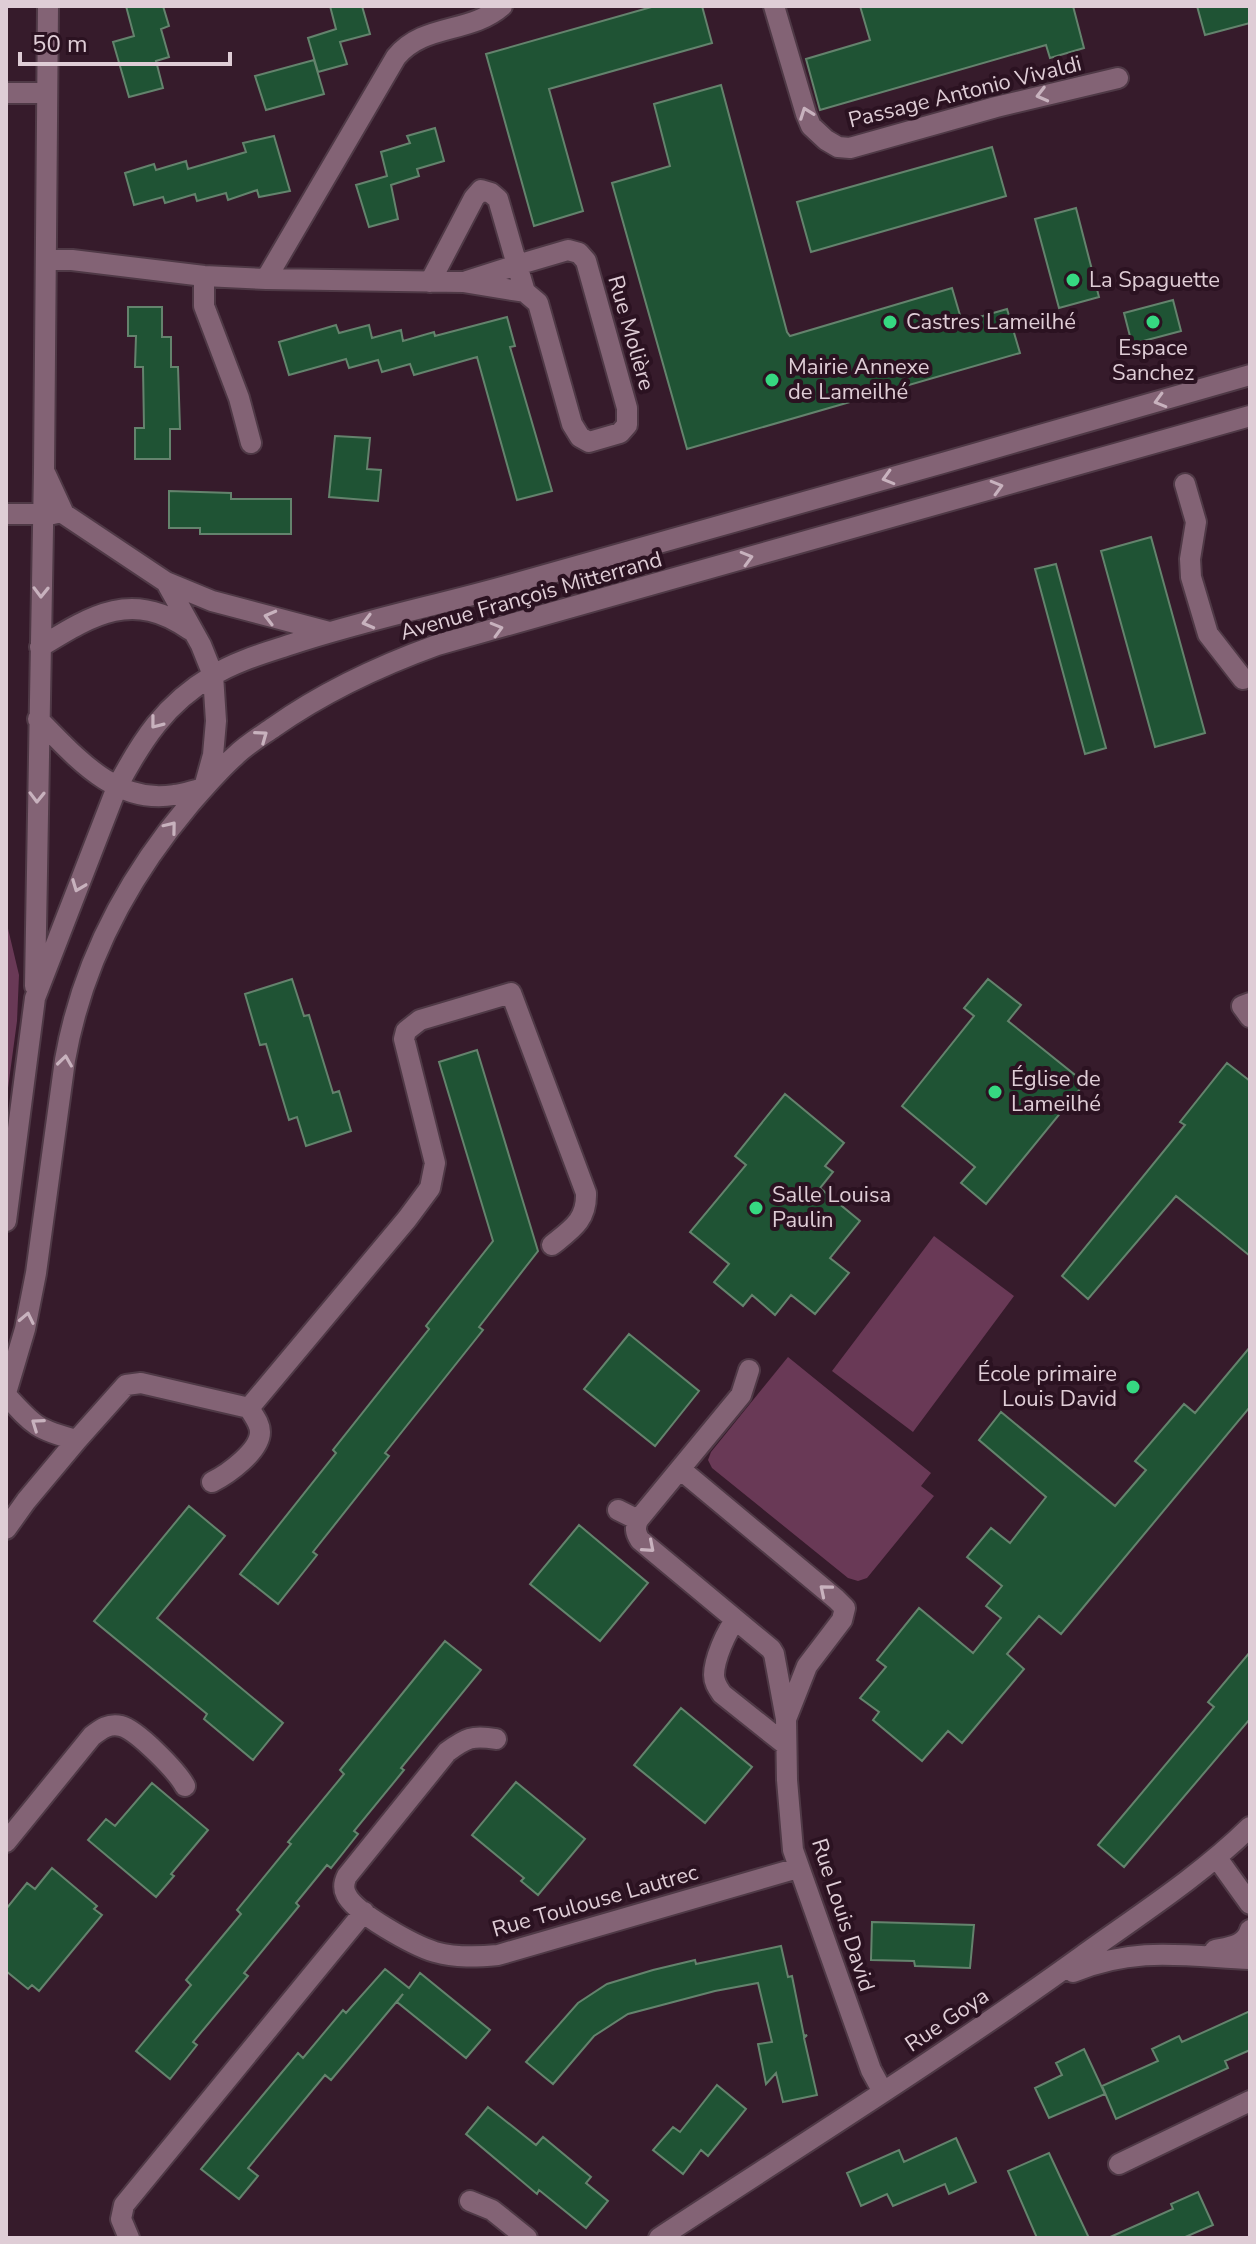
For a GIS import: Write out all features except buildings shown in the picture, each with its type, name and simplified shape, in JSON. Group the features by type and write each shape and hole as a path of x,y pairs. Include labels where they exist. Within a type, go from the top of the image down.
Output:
{"street":[{"path":"35,998 40,647 53,514 44,471 48,6"},
{"path":"266,279 396,57 406,45 419,38 482,20 502,6"},
{"name":"Passage Antonio Vivaldi","path":"774,6 806,114 818,134 838,147 850,148 996,107 1118,78"},
{"path":"6,93 47,93"},
{"name":"Rue Molière","path":"430,282 481,190 498,199 525,292"},
{"name":"Rue Molière","path":"46,260 72,260 204,276 463,282 525,292 538,303 576,431 589,442 620,433 627,425 627,408 583,256 568,250 463,282"},
{"path":"204,276 204,306 239,398 251,443"},
{"name":"Avenue François Mitterrand","path":"6,1221 35,998 117,787 138,749 166,712 213,675 259,655 329,632 501,587 1250,375"},
{"name":"Avenue François Mitterrand","path":"6,1394 25,1329 36,1273 65,1060 79,1002 105,932 122,897 169,829 235,755 309,704 364,674 437,645 1250,416"},
{"path":"1185,484 1196,522 1190,559 1191,577 1208,634 1243,679"},
{"path":"6,514 53,514 166,582 212,601 329,632"},
{"path":"38,719 89,770 117,787 154,796 172,796 204,788 215,738 213,675 208,658 166,582"},
{"path":"150,611 212,601"},
{"path":"40,647 86,619 132,609 167,615 193,633"},
{"path":"249,1408 430,1188 434,1177 434,1152 404,1039 406,1031 420,1020 511,993 586,1193 587,1209 582,1217 552,1245"},
{"path":"1250,1003 1242,1006 1250,1017"},
{"path":"618,1510 638,1520 741,1395 749,1370"},
{"path":"6,1529 119,1391 134,1383 249,1408 260,1426 260,1437 238,1465 212,1482"},
{"path":"6,1394 39,1428 77,1440"},
{"name":"Rue Louis David","path":"680,1469 845,1608 842,1620 807,1666 786,1719"},
{"path":"6,1514 26,1501"},
{"name":"Rue Louis David","path":"638,1520 635,1528 640,1540 774,1654 786,1719 793,1850 871,2070 883,2092"},
{"path":"736,1620 728,1629 715,1671 716,1683 722,1694 786,1745"},
{"path":"6,1842 92,1736 102,1728 124,1726 170,1764 185,1786"},
{"name":"Rue Toulouse Lautrec","path":"496,1739 477,1736 462,1741 447,1752 347,1876 344,1884 347,1897 364,1912 399,1935 435,1951 468,1957 498,1955 798,1868"},
{"name":"Rue Goya","path":"659,2238 1043,1984 1217,1858 1250,1827"},
{"path":"1217,1858 1248,1905"},
{"path":"129,2238 121,2219 124,2205 364,1912"},
{"path":"1137,1917 1138,1938 1154,1953"},
{"path":"1188,1956 1240,1944 1250,1930"},
{"path":"1043,1984 1106,1960 1154,1953 1250,1959"},
{"path":"1119,2164 1250,2101"},
{"path":"470,2201 492,2210 527,2238"}],"shaded area":[{"path":"6,920 19,975 17,1021 6,1103"},
{"path":"934,1236 1014,1296 913,1432 832,1371"},
{"path":"788,1357 931,1473 921,1486 934,1496 867,1578 858,1581 848,1578 712,1468 708,1460 711,1452"}],"place":[{"name":"La Spaguette","path":"1073,280"},
{"name":"Castres Lameilhé","path":"890,322"},
{"name":"Espace Sanchez","path":"1153,322"},
{"name":"Mairie Annexe de Lameilhé","path":"772,380"},
{"name":"Église de Lameilhé","path":"995,1092"},
{"name":"Salle Louisa Paulin","path":"756,1208"},
{"name":"École primaire Louis David","path":"1133,1387"}]}
